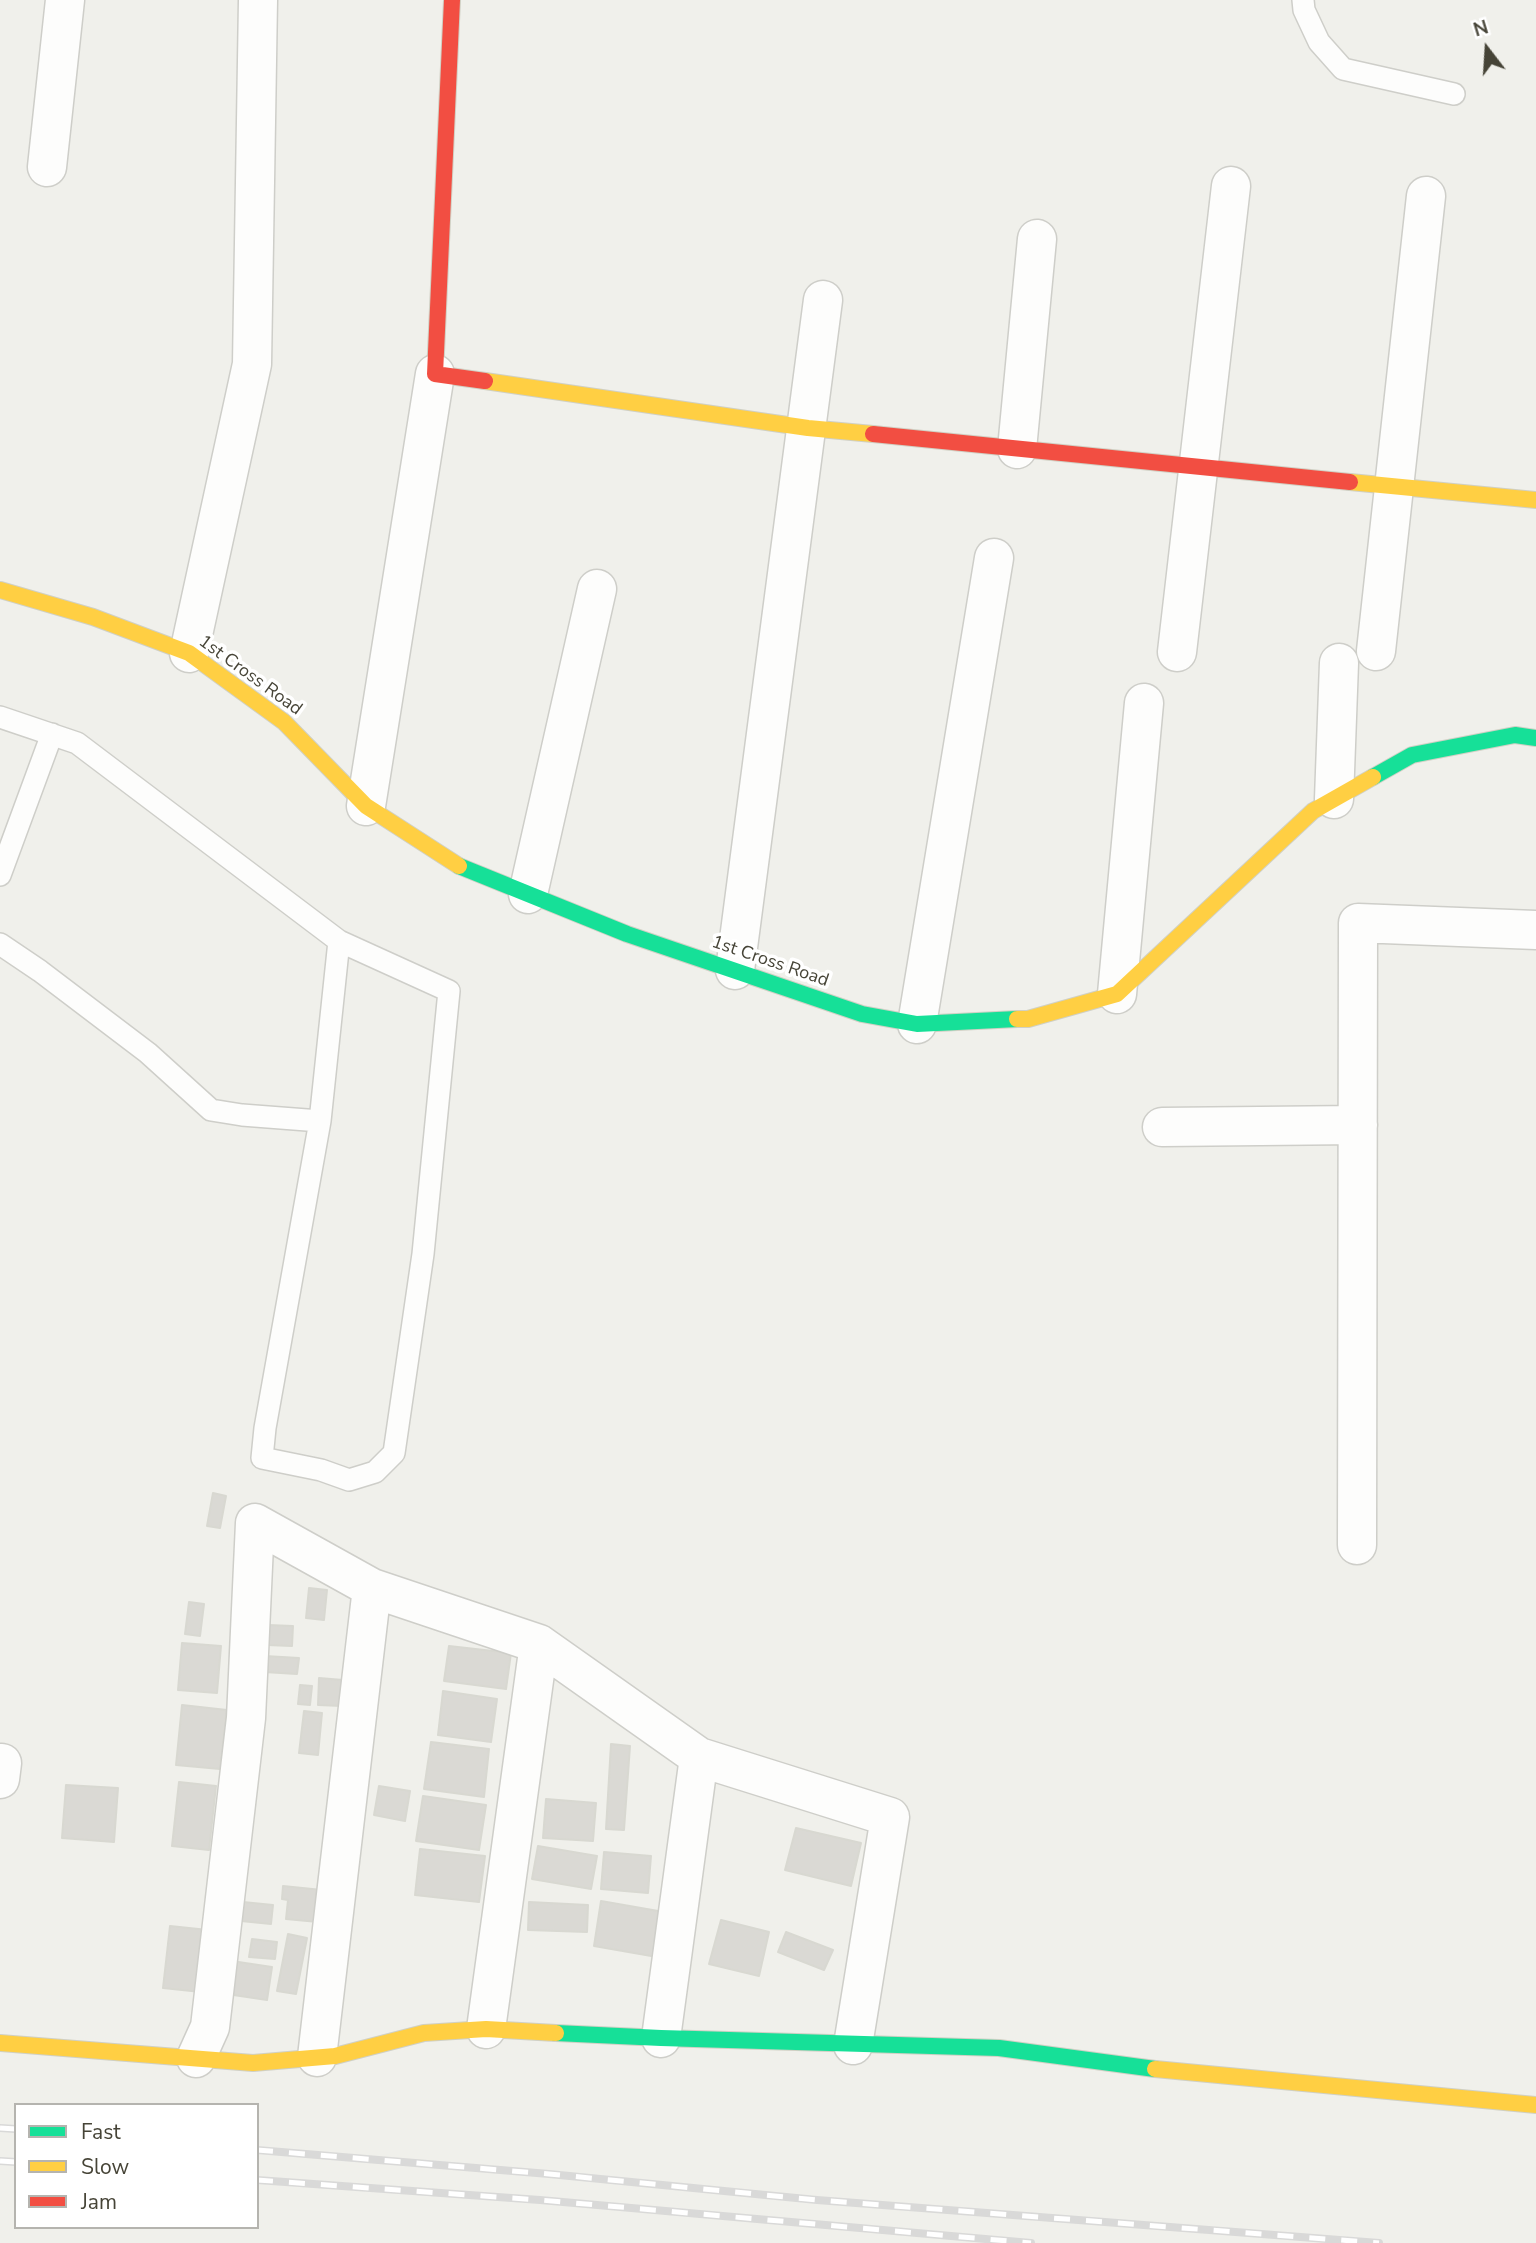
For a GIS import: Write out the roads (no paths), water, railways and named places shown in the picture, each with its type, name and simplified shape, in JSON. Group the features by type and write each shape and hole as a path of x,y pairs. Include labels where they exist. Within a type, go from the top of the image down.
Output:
{"street":[{"path":"47,167 65,0"},
{"path":"189,653 252,364 258,0"},
{"path":"366,806 435,374 453,0"},
{"path":"1177,652 1231,186"},
{"path":"1376,651 1426,196"},
{"path":"1017,449 1037,239"},
{"path":"735,970 823,300"},
{"path":"435,374 807,428 1536,500"},
{"path":"917,1024 994,558"},
{"path":"528,894 597,589"},
{"name":"1st Cross Road","path":"0,590 93,617 189,653 284,722 366,806 452,863 627,934 862,1014 917,1024 1028,1019 1117,994 1313,811 1412,755 1515,735 1536,738"},
{"path":"1334,799 1339,663"},
{"path":"1117,994 1144,703"},
{"path":"1357,1545 1358,923 1536,930"},
{"path":"1163,1127 1358,1125"},
{"path":"196,2059 211,2027 246,1718 255,1523 372,1588 539,1644 699,1757 890,1817 853,2045"},
{"path":"317,2057 372,1588"},
{"path":"486,2029 539,1644"},
{"path":"661,2039 699,1757"},
{"path":"0,2043 253,2063 335,2056 424,2033 486,2029 661,2039 999,2048 1182,2074 1536,2105"}],"lane":[{"path":"1303,0 1304,10 1319,42 1343,69 1454,94"},
{"path":"0,716 77,743 339,941 449,992 423,1254 394,1453 375,1472 349,1480 321,1470 262,1458 265,1428 320,1121 339,941"},
{"path":"0,875 52,734"},
{"path":"0,944 148,1053 211,1110 320,1121"}],"railway":[{"path":"0,2128 14,2129"},
{"path":"259,2150 817,2200 1379,2243"},
{"path":"0,2161 14,2162"},
{"path":"259,2180 540,2200 1031,2243"}]}
